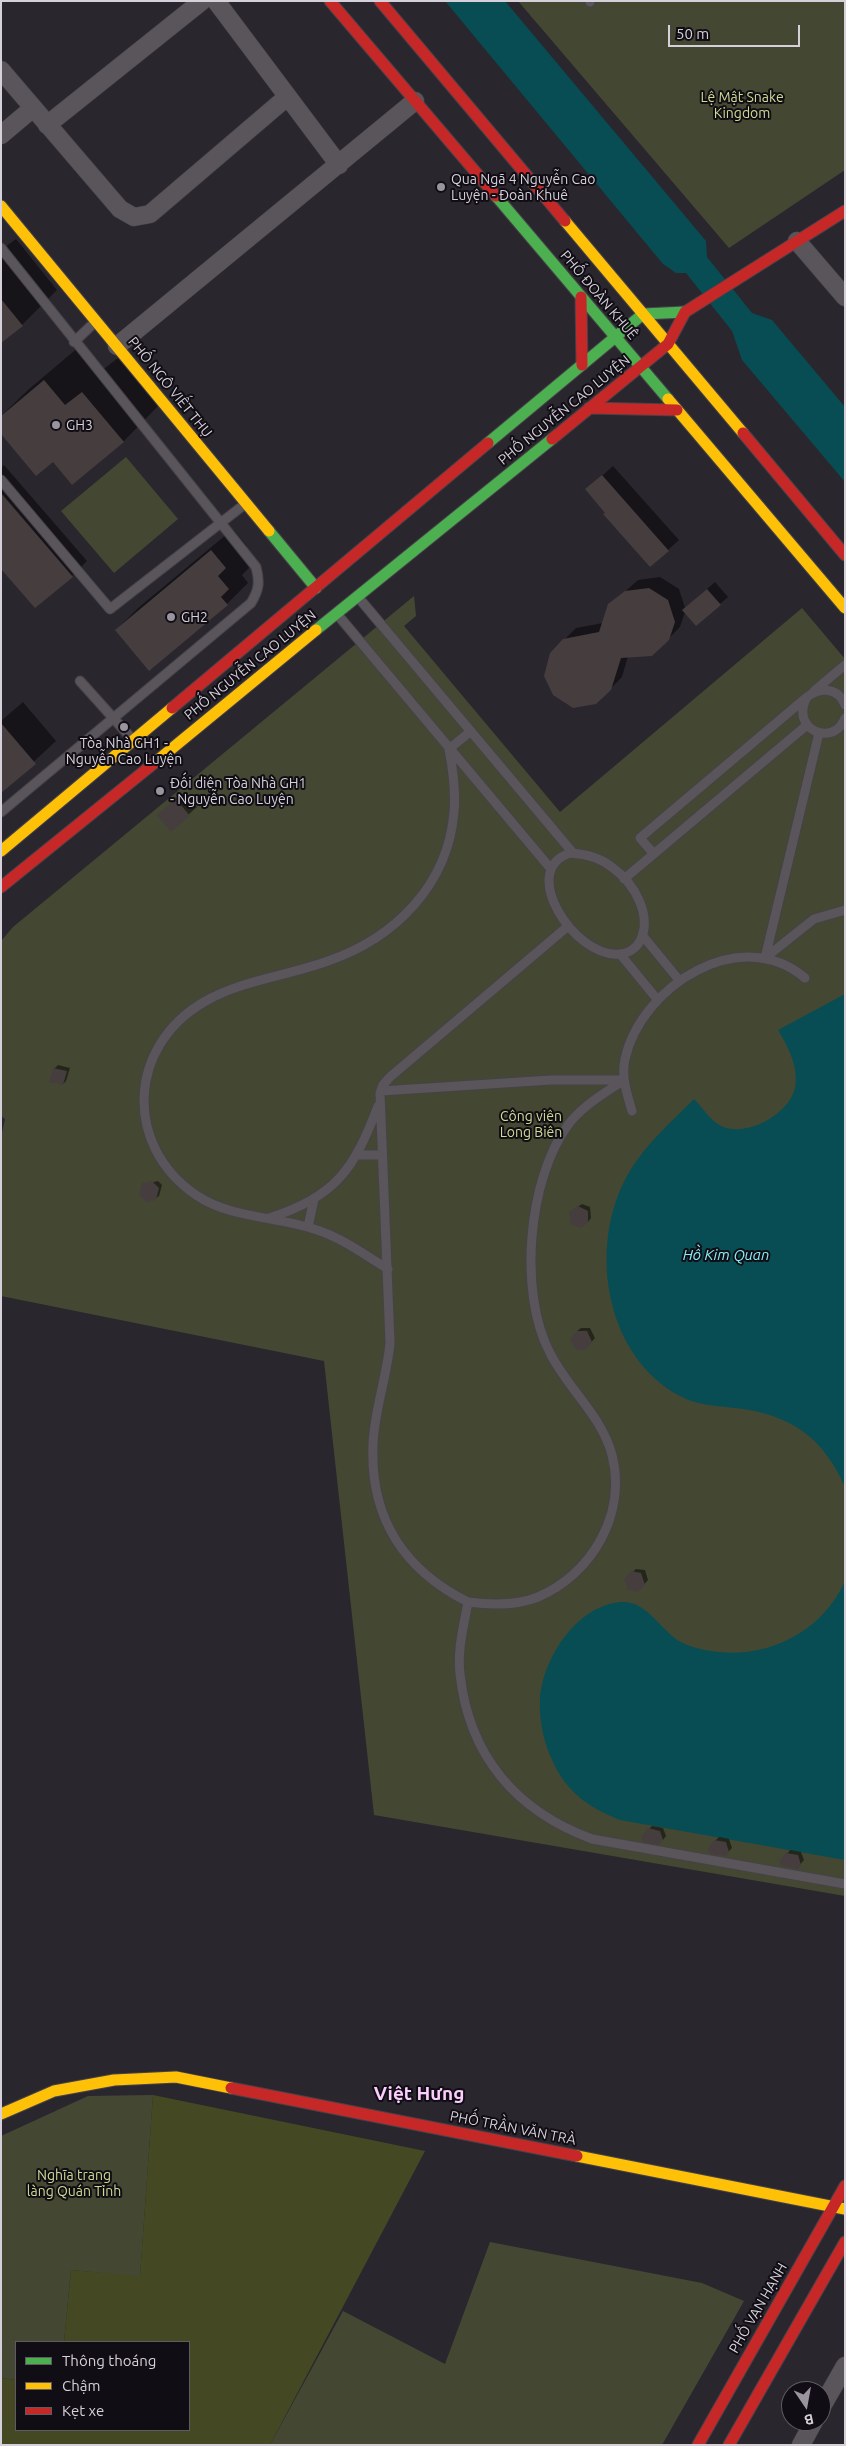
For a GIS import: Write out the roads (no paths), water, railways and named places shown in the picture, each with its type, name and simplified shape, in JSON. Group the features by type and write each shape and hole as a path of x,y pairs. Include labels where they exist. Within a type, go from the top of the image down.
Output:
{"street":[{"path":"47,125 202,1"},
{"path":"216,1 339,165"},
{"name":"PHỐ ĐOÀN KHUÊ","path":"330,1 845,608"},
{"name":"PHỐ ĐOÀN KHUÊ","path":"380,1 845,555"},
{"path":"1,70 120,209 134,217 150,214 287,97"},
{"path":"117,346 415,102"},
{"path":"1,135 33,108"},
{"name":"PHỐ NGÔ VIẾT THỤ","path":"1,206 316,588"},
{"path":"643,314 688,310 845,211"},
{"path":"797,241 845,298"},
{"path":"581,297 582,365"},
{"name":"PHỐ NGUYỄN CAO LUYỆN","path":"1,887 668,344 688,310"},
{"name":"PHỐ NGUYỄN CAO LUYỆN","path":"1,851 643,314"},
{"path":"589,408 677,410"},
{"name":"PHỐ TRẦN VĂN TRÀ","path":"1,2114 54,2091 94,2082 136,2077 176,2077 845,2209"},
{"name":"PHỐ VẠN HẠNH","path":"698,2445 845,2186"},
{"path":"729,2445 845,2242"},
{"path":"831,2390 845,2366"},
{"path":"801,2445 809,2431"}],"lane":[{"path":"1,248 74,342 256,567 259,580 258,592 251,603 112,717 1,812"},
{"path":"74,342 96,321"},
{"path":"1,480 110,609 246,504"},
{"path":"358,596 573,853"},
{"path":"336,614 551,869"},
{"path":"654,854 640,838 845,665"},
{"path":"80,681 133,741"},
{"path":"845,705 838,695 832,691 819,690 810,695 802,711 807,725 819,733 834,731 845,718"},
{"path":"624,879 807,725"},
{"path":"450,749 471,731"},
{"path":"765,958 819,733"},
{"path":"388,1269 334,1237 308,1227 220,1207 197,1196 179,1182 164,1163 152,1141 145,1116 144,1092 148,1066 158,1044 174,1024 203,1003 231,989 320,964 353,952 379,938 403,919 433,880 446,849 454,813 455,794 450,749"},
{"path":"573,853 589,856 608,864 624,879 638,899 645,924 643,936 638,944 631,951 610,954 594,948 567,927 552,899 551,869 554,862 562,855 573,853"},
{"path":"765,958 814,919 845,910"},
{"path":"567,927 390,1077 381,1091 390,1343 373,1445 374,1469 385,1519 397,1543 417,1568 442,1589 468,1602 490,1605 514,1603 538,1597 567,1580 588,1562 603,1538 611,1517 615,1476 606,1436 594,1416 564,1378 549,1352 538,1326 532,1295 532,1262 537,1209 553,1151 578,1112 624,1080"},
{"path":"643,936 679,980"},
{"path":"620,954 657,999"},
{"path":"632,1112 624,1080 625,1059 639,1023 657,999 679,980 704,966 723,961 765,958 793,968 805,978"},
{"path":"381,1091 551,1080 624,1080"},
{"path":"267,1218 314,1199 339,1181 357,1155 380,1101"},
{"path":"357,1155 382,1155"},
{"path":"308,1227 314,1199"},
{"path":"468,1602 460,1648 460,1672 464,1698 474,1727 487,1755 502,1780 522,1801 547,1819 592,1839 845,1884"}],"water":[{"path":"445,1 505,1 706,241 707,257 752,313 772,320 845,407 845,482 742,360 732,331 686,273 676,273 663,264"},
{"name":"Hồ Kim Quan","path":"845,994 845,1487 826,1454 802,1431 788,1422 755,1411 707,1405 693,1401 680,1396 654,1377 633,1353 619,1325 610,1293 607,1261 609,1228 617,1197 631,1169 653,1141 694,1099 717,1123 731,1129 743,1129 754,1126 776,1115 791,1098 796,1080 792,1058 778,1030"},
{"path":"845,1581 845,1860 620,1820 589,1805 572,1791 565,1782 553,1762 543,1732 540,1716 542,1684 547,1668 565,1637 590,1613 605,1605 621,1602 630,1603 645,1610 672,1636 687,1645 699,1649 731,1653 751,1651 771,1647 790,1639 807,1628 822,1615 835,1599"}],"place":[{"name":"Qua Ngã 4 Nguyễn Cao Luyện - Đoàn Khuê","path":"441,187"},
{"name":"GH3","path":"56,425"},
{"name":"GH2","path":"171,617"},
{"name":"Tòa Nhà GH1 - Nguyễn Cao Luyện","path":"124,727"},
{"name":"Đối diện Tòa Nhà GH1 - Nguyễn Cao Luyện","path":"160,791"}],"district":[{"name":"Việt Hưng","path":"419,2094"}],"park label":[{"name":"Lệ Mật Snake Kingdom","path":"742,105"},
{"name":"Công viên Long Biên","path":"531,1124"},
{"name":"Nghĩa trang làng Quán Tỉnh","path":"74,2184"}]}
